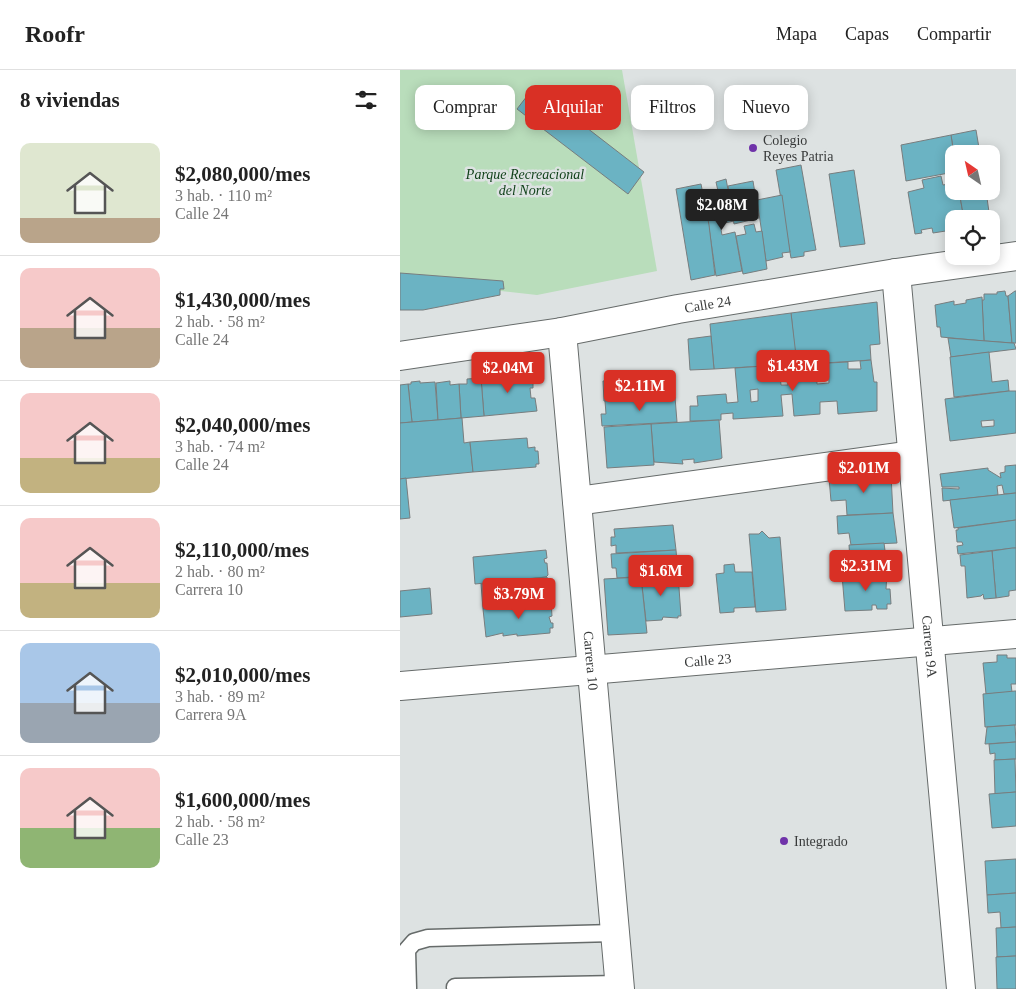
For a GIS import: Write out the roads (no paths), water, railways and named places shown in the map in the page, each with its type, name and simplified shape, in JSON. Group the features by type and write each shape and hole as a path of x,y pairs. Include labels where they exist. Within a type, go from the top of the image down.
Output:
{"street":[{"name":"Calle 24","path":"400,356 562,332 678,309 896,273 1016,256"},
{"name":"Carrera 9A","path":"896,273 961,989"},
{"name":"Carrera 10","path":"562,332 619,986"},
{"path":"577,501 912,455"},
{"name":"Calle 23","path":"400,686 1016,634"}],"lane":[{"path":"408,988 407,950 414,942 428,938 614,933"},
{"path":"455,987 619,986"}],"place":[{"name":"Colegio Reyes Patria","path":"753,148"},
{"name":"Integrado","path":"784,841"}],"park label":[{"name":"Parque Recreacional del Norte","path":"525,182"}]}
